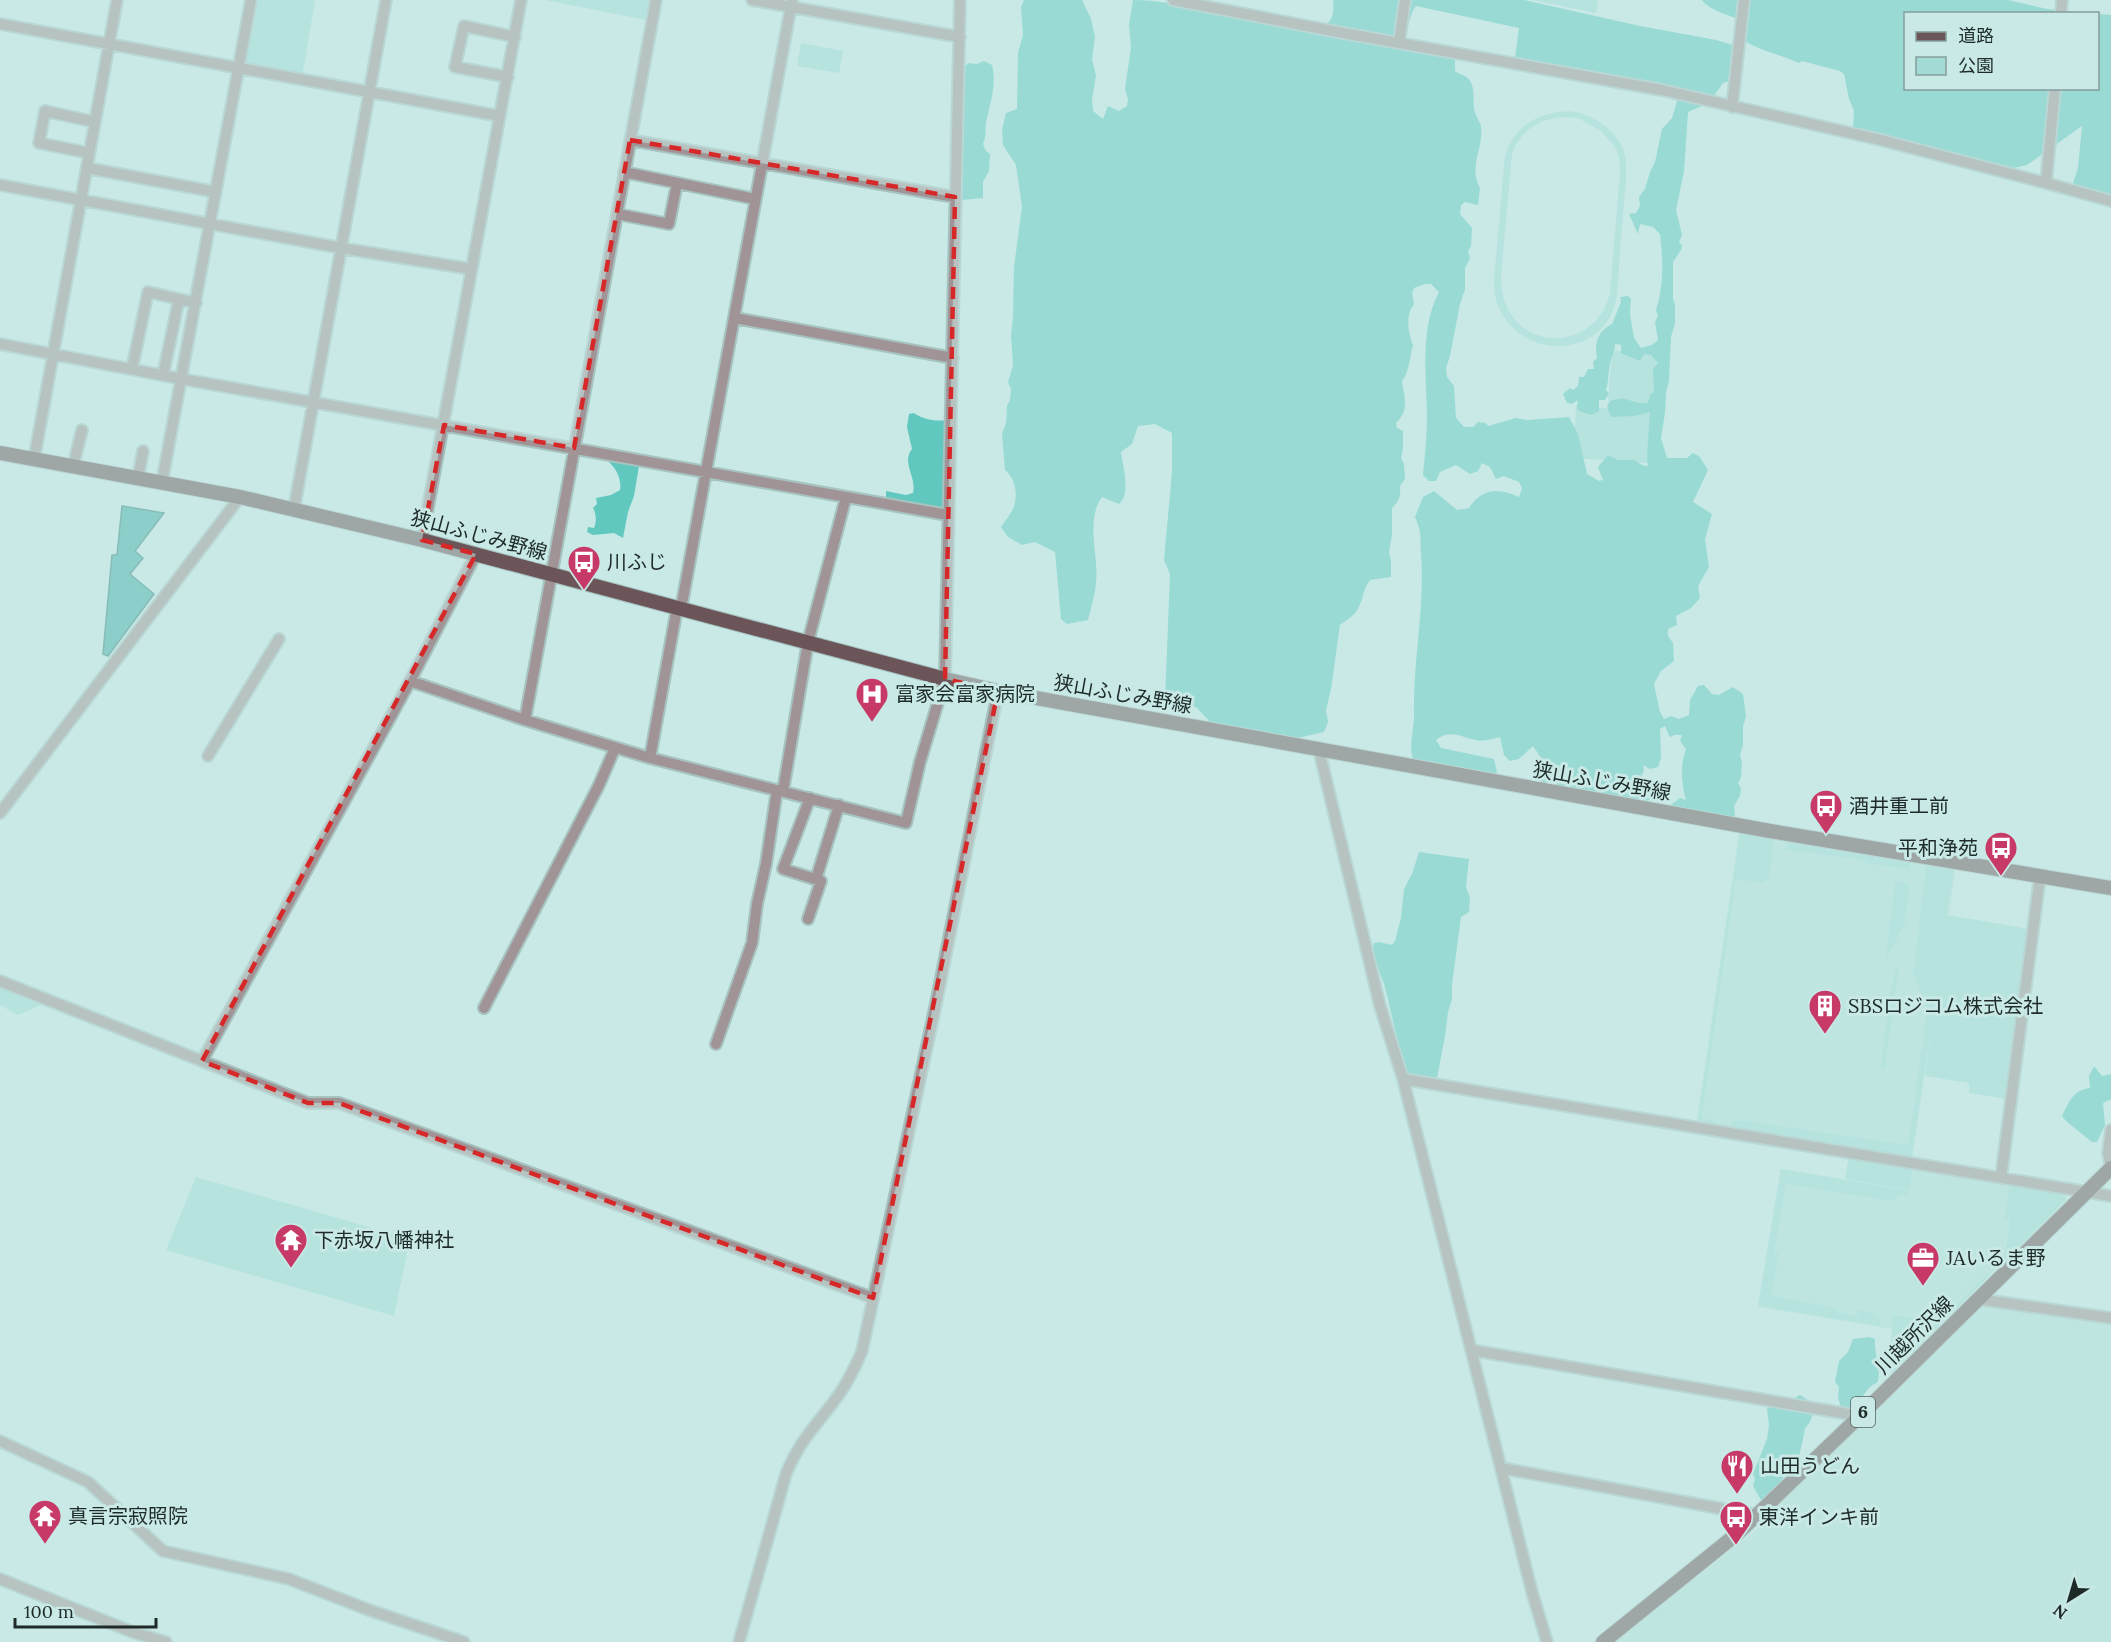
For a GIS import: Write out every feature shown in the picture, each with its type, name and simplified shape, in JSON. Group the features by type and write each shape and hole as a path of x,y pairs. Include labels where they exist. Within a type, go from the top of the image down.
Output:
{"main road":[{"name":"狭山ふじみ野線","path":"0,453 162,482 294,509 422,540 945,679 998,691 1770,831 2111,888"},
{"name":"川越所沢線","path":"1603,1642 1719,1549 1756,1515 1860,1416 2111,1168"}],"street":[{"path":"34,460 117,0"},
{"path":"162,482 251,0"},
{"path":"294,509 386,0"},
{"path":"422,540 521,0"},
{"path":"525,720 656,0"},
{"path":"752,0 791,3 960,37"},
{"path":"410,681 615,748 906,823 920,762 945,679 960,0"},
{"path":"1173,0 1662,90 1877,139 2111,201"},
{"path":"1399,43 1405,0"},
{"path":"1732,107 1744,0"},
{"path":"650,758 707,472 791,3"},
{"path":"0,24 500,116"},
{"path":"508,77 454,67 464,26 515,37"},
{"path":"2046,183 2055,90"},
{"path":"89,153 39,143 45,111 95,122"},
{"path":"630,140 955,197"},
{"path":"87,168 216,192"},
{"path":"624,172 755,199"},
{"path":"617,214 669,224 677,183"},
{"path":"0,185 341,248 471,269"},
{"path":"132,369 148,292 196,303"},
{"path":"163,375 178,299"},
{"path":"735,318 953,358"},
{"path":"0,344 182,379 948,515"},
{"path":"74,467 82,430"},
{"path":"138,478 143,451"},
{"path":"716,1044 752,943 757,904 808,642 846,496"},
{"path":"0,813 240,497"},
{"path":"202,1061 410,681 476,554"},
{"path":"207,756 279,639"},
{"path":"739,1642 786,1474 801,1443 841,1392 862,1351 937,999 998,691"},
{"path":"484,1008 599,785 615,748"},
{"path":"1319,750 1380,1006 1403,1079 1547,1642"},
{"path":"783,869 810,798"},
{"path":"816,879 839,805"},
{"path":"766,864 821,881 808,920"},
{"path":"2001,1178 2040,876"},
{"path":"0,981 308,1103 339,1103 873,1298"},
{"path":"1403,1079 2111,1196"},
{"path":"2111,1130 2108,1153 2111,1168"},
{"path":"1977,1299 2111,1318"},
{"path":"1472,1350 1860,1416"},
{"path":"0,1441 88,1482 163,1551 289,1579 369,1610 464,1642"},
{"path":"1501,1468 1756,1515"},
{"path":"0,1579 135,1633 166,1642"}],"highlighted area":[{"path":"630,140 955,197 945,679 998,691 873,1298 339,1103 308,1103 202,1061 476,554 422,540 444,425 574,448"}],"shaded area":[{"path":"1024,0 1082,0 1091,19 1095,37 1092,59 1096,75 1092,100 1093,111 1103,119 1108,106 1119,111 1127,106 1125,88 1131,48 1129,24 1133,0 1173,4 1252,22 1300,28 1327,24 1333,14 1333,0 1524,0 1733,45 1736,54 1730,81 1723,83 1709,103 1688,112 1684,171 1676,210 1682,235 1679,242 1682,245 1673,262 1675,323 1671,337 1669,381 1661,438 1667,458 1687,458 1693,453 1699,456 1708,470 1693,502 1712,514 1705,539 1709,567 1698,586 1700,598 1691,608 1676,616 1677,625 1668,629 1668,636 1673,643 1674,661 1661,671 1654,684 1660,712 1664,719 1671,716 1679,719 1689,715 1690,700 1698,686 1704,685 1712,694 1719,695 1733,687 1743,694 1746,716 1740,755 1741,777 1738,783 1741,788 1740,796 1734,806 1735,815 1730,820 1701,817 1694,810 1686,813 1665,809 1680,798 1686,800 1682,774 1686,749 1680,741 1682,735 1669,736 1665,726 1660,729 1661,758 1658,767 1650,769 1643,765 1644,770 1641,777 1643,781 1654,785 1654,797 1642,804 1530,782 1534,773 1548,768 1533,746 1519,759 1510,761 1504,755 1500,737 1478,741 1451,734 1436,740 1441,748 1494,759 1497,772 1494,776 1422,763 1413,759 1411,742 1422,573 1419,527 1415,517 1423,497 1434,491 1457,510 1469,508 1479,497 1491,492 1504,492 1519,497 1522,488 1519,482 1504,476 1496,479 1490,467 1482,463 1478,471 1470,474 1456,465 1440,472 1436,481 1429,481 1423,475 1427,422 1425,368 1427,336 1429,320 1439,292 1431,284 1414,288 1412,293 1414,304 1408,319 1413,345 1408,369 1402,381 1405,408 1396,423 1397,428 1403,431 1401,458 1404,464 1405,479 1400,486 1399,498 1392,508 1392,535 1389,552 1391,577 1370,580 1356,612 1340,625 1326,710 1328,722 1324,732 1293,739 1211,723 1196,707 1167,705 1165,701 1170,574 1164,560 1172,472 1172,433 1155,424 1138,426 1132,444 1121,452 1125,480 1123,500 1119,504 1102,497 1097,506 1093,527 1096,583 1088,620 1067,624 1061,619 1055,552 1035,542 1022,545 1008,537 1001,527 1013,509 1016,496 1013,481 1005,470 1002,434 1011,389 1008,382 1013,365 1011,336 1014,267 1022,207 1016,165 1003,145 1002,130 1006,113 1017,109 1018,53 1023,35 1021,7","holes":["1416,6 1519,28 1515,57 1680,91 1672,118 1662,129 1655,162 1645,189 1639,197 1640,206 1636,213 1629,214 1638,234 1640,224 1653,227 1660,234 1662,272 1656,310 1658,316 1655,322 1658,340 1652,345 1641,348 1634,338 1630,314 1631,299 1628,296 1620,297 1621,302 1612,324 1603,330 1598,338 1597,358 1593,362 1594,369 1588,369 1584,377 1579,377 1578,386 1573,390 1570,388 1563,394 1567,403 1572,404 1578,400 1579,411 1591,415 1599,411 1599,400 1605,400 1609,393 1606,390 1615,344 1621,345 1621,353 1640,361 1644,354 1651,355 1658,363 1653,369 1654,392 1650,394 1648,403 1638,403 1622,398 1610,401 1607,406 1611,417 1634,416 1650,412 1648,466 1634,460 1618,460 1608,455 1598,467 1603,480 1599,481 1587,474 1578,434 1569,417 1527,420 1516,418 1488,426 1486,423 1478,422 1473,427 1464,427 1456,418 1454,386 1447,377 1446,368 1465,289 1465,268 1470,258 1468,251 1471,246 1472,228 1460,214 1461,205 1465,202 1478,205 1480,188 1476,165 1481,127 1474,109 1472,84 1467,77 1455,71 1455,57 1398,46 1386,46 1387,39 1405,28"]},
{"path":"1702,0 2008,0 2047,9 2082,12 1904,12 1904,90 2099,90 2099,14 2111,15 2111,194 2086,189 2073,183 2078,168 2082,126 2027,165 2009,169 1853,127 1854,111 1844,74 1802,61 1799,63 1744,41 1746,20 1722,13"},
{"path":"984,61 992,65 994,80 983,143 990,154 989,171 983,182 983,198 962,200 959,198 958,156 962,151 961,98 965,86 961,83 961,69 969,63 977,64"},
{"path":"914,413 938,421 946,420 944,507 935,510 917,507 914,503 905,504 886,500 886,491 906,495 913,493 914,487 908,460 912,449 907,427 909,414"},
{"path":"609,458 636,462 639,466 623,538 614,533 593,535 587,532 588,527 594,528 595,525 596,517 593,508 597,504 596,498 611,495 620,490 619,478"},
{"path":"122,506 164,513 135,551 143,558 130,574 154,594 108,656 103,654 112,555 117,555"},
{"path":"1739,833 1956,866 1912,1158 1696,1125"},
{"path":"1419,852 1469,859 1466,887 1470,898 1469,912 1461,917 1452,999 1437,1078 1406,1076 1385,987 1372,952 1374,943 1392,945 1395,941 1401,918 1404,889"},
{"path":"2094,1066 2102,1076 2111,1074 2111,1099 2103,1103 2105,1125 2097,1142 2092,1142 2062,1116 2069,1102 2079,1091 2090,1088 2089,1076"},
{"path":"1915,1167 2017,1186 2003,1259 2005,1260 1942,1322 1893,1314 1891,1329 1758,1307 1781,1169 1910,1190"},
{"path":"1984,1303 2111,1322 2111,1642 1614,1642 1754,1532 1786,1497"},
{"path":"1869,1337 1875,1339 1878,1382 1869,1388 1858,1404 1849,1410 1841,1407 1838,1398 1839,1387 1835,1382 1839,1361 1848,1352 1853,1339"},
{"path":"1800,1395 1812,1403 1812,1413 1810,1423 1805,1428 1796,1466 1788,1467 1779,1486 1761,1500 1753,1486 1755,1479 1753,1474 1767,1439 1769,1425 1767,1409 1775,1397 1790,1401"}],"green space":[{"path":"253,0 315,0 302,77 241,65"},
{"path":"545,0 649,0 646,20"},
{"path":"1532,0 1598,0 1596,13"},
{"path":"801,43 843,51 839,73 797,66"},
{"path":"1558,112 1577,112 1601,123 1620,142 1625,156 1626,169 1617,296 1610,317 1597,333 1580,342 1562,346 1542,344 1524,336 1508,323 1497,303 1494,281 1504,162 1507,150 1512,140 1527,124","holes":["1556,118 1578,118 1601,131 1615,147 1619,158 1620,172 1610,293 1601,314 1587,329 1569,337 1550,338 1532,333 1516,321 1505,302 1501,277 1512,153 1521,137 1533,126"]},
{"path":"1612,350 1658,354 1654,405 1608,401"},
{"path":"1576,406 1652,412 1648,463 1573,458"},
{"path":"1740,832 1772,837 1774,840 1769,879 1763,883 1736,879 1702,1118 1716,1121 1714,1126 1697,1124"},
{"path":"1789,841 1912,859 1909,869 1871,864 1858,859 1785,850"},
{"path":"1928,864 1954,867 1947,915 2030,929 2007,1099 1969,1093 1969,1083 1925,1076 1933,1014 1912,1157 1730,1130 1731,1123 1739,1120 1908,1145 1927,1010 1913,974"},
{"path":"1895,881 1907,883 1910,888 1905,924 1885,961"},
{"path":"1897,966 1899,967 1885,1069 1880,1069 1891,986"},
{"path":"0,982 44,1004 18,1015 0,1005"},
{"path":"1849,1155 1914,1166 1910,1190 1845,1179"},
{"path":"1781,1169 1910,1191 1891,1201 1786,1184 1774,1253 1779,1254 1772,1296 1838,1308 1837,1312 1857,1316 1858,1310 1876,1313 1881,1320 1880,1326 1758,1306"},
{"path":"196,1177 410,1239 394,1316 166,1250"},
{"path":"2009,1185 2064,1195 2066,1200 2006,1260 2004,1258 2010,1220 2005,1219"},
{"path":"1988,1273 1990,1275 1892,1373 1890,1371 1892,1314 1939,1322"}],"place":[{"name":"川ふじ","path":"584,591"},
{"name":"富家会富家病院","path":"872,723"},
{"name":"酒井重工前","path":"1826,835"},
{"name":"平和浄苑","path":"2001,877"},
{"name":"SBSロジコム株式会社","path":"1825,1035"},
{"name":"下赤坂八幡神社","path":"291,1269"},
{"name":"JAいるま野","path":"1923,1287"},
{"name":"山田うどん","path":"1737,1495"},
{"name":"真言宗寂照院","path":"45,1545"},
{"name":"東洋インキ前","path":"1736,1546"}]}
